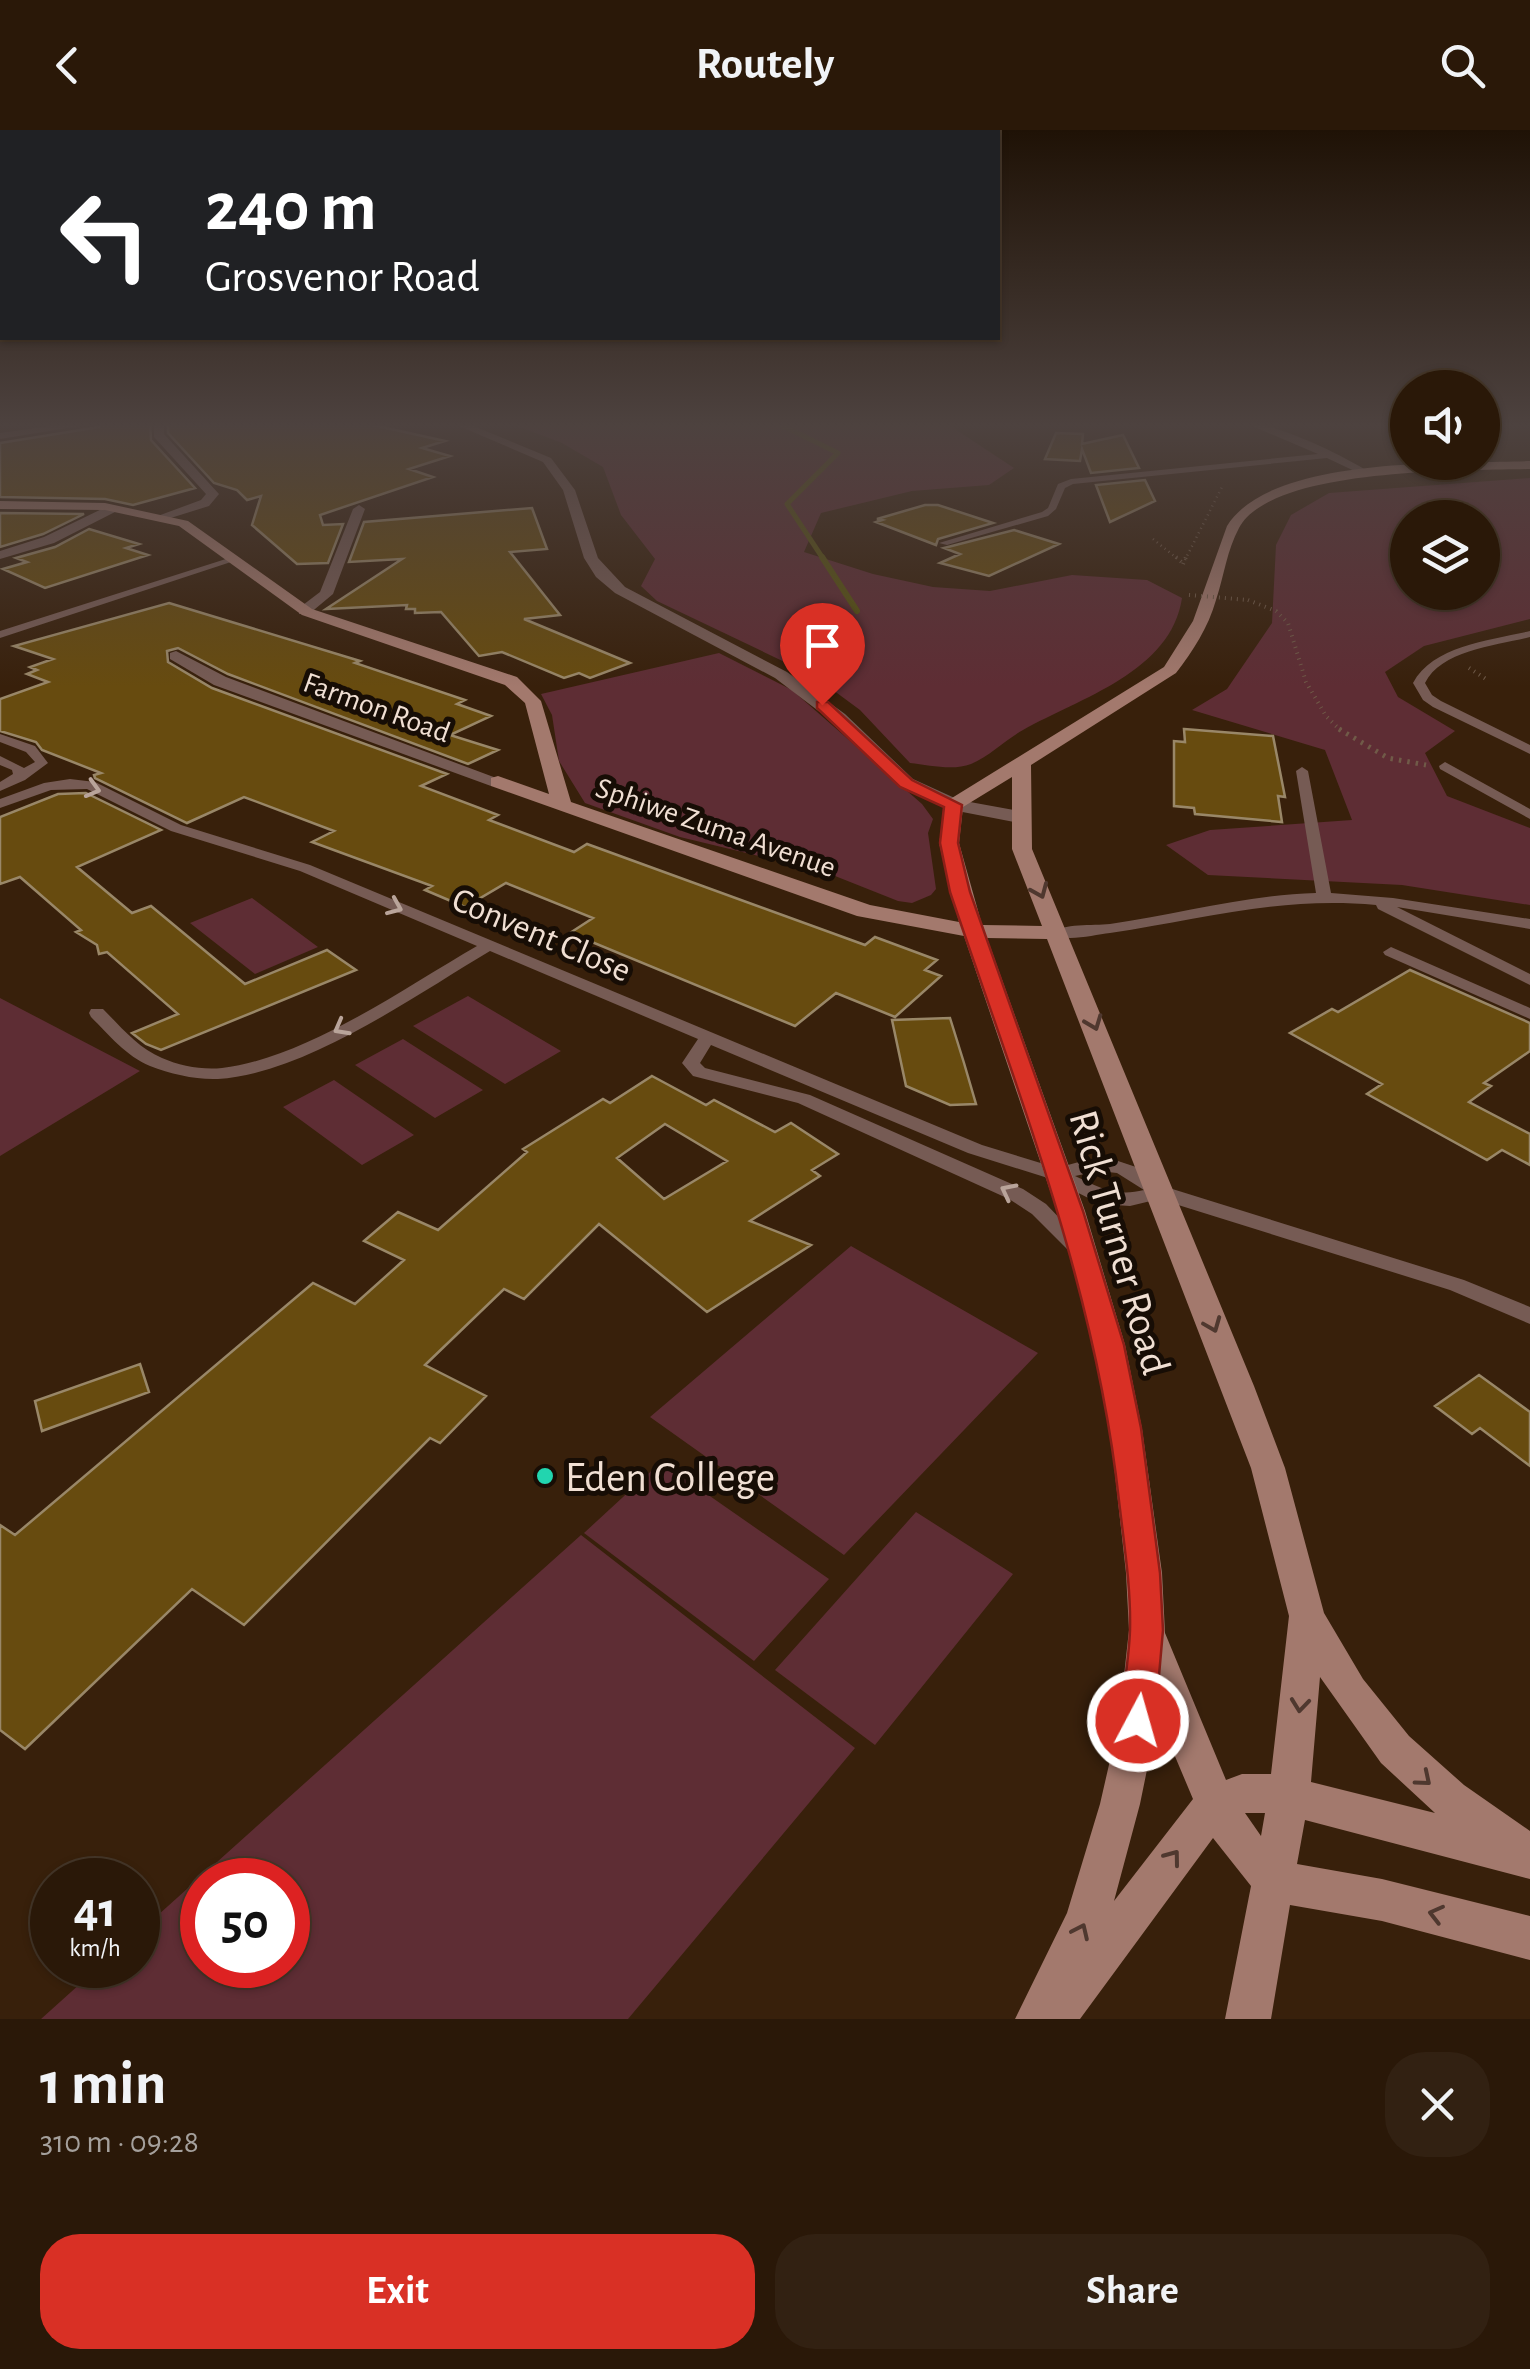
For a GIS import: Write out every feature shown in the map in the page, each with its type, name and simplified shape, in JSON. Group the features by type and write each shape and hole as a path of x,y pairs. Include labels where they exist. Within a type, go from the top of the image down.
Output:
{"main road":[{"name":"Sphiwe Zuma Avenue","path":"124,511 161,517 201,532 232,560 304,610 510,681 533,701 548,767 562,805 865,911 974,930 1058,932"},
{"path":"954,805 1170,670 1189,646 1206,608 1230,533 1245,511"},
{"name":"Rick Turner Road","path":"1022,765 1022,850 1058,932 1268,1468 1307,1616 1289,1796 1248,2019"},
{"path":"498,782 548,767"},
{"name":"Farmon Road","path":"498,782 562,805"},
{"name":"Rick Turner Road","path":"954,805 949,843 974,930 1058,1176 1110,1345 1126,1428 1146,1630 1138,1721 1120,1804 1087,1920 1038,2019"},
{"path":"1307,1616 1335,1672 1375,1730 1413,1771 1466,1814 1530,1857"},
{"path":"1146,1630 1173,1709 1217,1802 1247,1850 1275,1878 1530,1938"},
{"path":"1052,2019 1217,1802 1254,1790 1289,1796 1530,1857"}],"street":[{"path":"0,555 49,540 106,511"},
{"path":"161,517 179,511"},
{"path":"304,610 326,594 358,511"},
{"path":"576,511 591,558 601,574 620,590 781,675 839,718 906,783 954,805 1019,818"},
{"name":"Farmon Road","path":"176,656 220,681 498,782"}],"lane":[{"path":"944,543 1049,511"},
{"path":"0,635 232,560"},
{"path":"1530,634 1442,659 1424,669 1418,683 1426,698 1530,750"},
{"path":"0,738 40,755 42,763 0,787"},
{"path":"0,760 18,768 20,776"},
{"path":"1446,766 1530,815"},
{"path":"1302,771 1324,897"},
{"name":"Convent Close","path":"0,804 49,786 90,785 176,828 305,868 974,1149 1058,1176 1084,1192 1107,1200 1130,1200 1159,1192"},
{"path":"1058,932 1095,932 1258,901 1324,897 1369,899 1530,924"},
{"path":"1369,899 1530,980"},
{"path":"97,1014 125,1042 153,1061 190,1072 223,1074 312,1044 487,946"},
{"path":"1391,952 1530,1014"},
{"path":"707,1038 692,1063 699,1072 768,1086 804,1099 1016,1194 1039,1209 1083,1253"},
{"path":"1058,1176 1082,1165 1103,1163 1140,1174 1159,1192 1457,1286 1530,1316"}],"path":[{"path":"1154,539 1183,564 1210,511"},
{"path":"1189,595 1248,600 1283,616 1297,646 1306,682 1328,716 1356,745 1401,765"}],"shaded area":[{"path":"620,511 829,511 821,513 804,552 873,574 933,587 990,591 1072,575 1147,580 1182,598 1174,624 1161,645 1120,680 1023,730 971,764 949,767 910,763 860,710 814,676 657,601 641,586 655,559"},
{"path":"1298,511 1390,511 1390,610 1500,610 1500,511 1530,511 1530,619 1424,646 1385,672 1398,697 1455,731 1425,753 1447,796 1530,828 1530,905 1402,885 1208,875 1166,845 1210,830 1352,820 1325,750 1192,710 1227,689 1272,623 1276,545 1291,515"},
{"path":"719,653 792,690 922,804 933,819 928,833 936,889 931,895 912,903 898,901 825,872 680,837 585,803 559,761 552,715 541,694"},
{"path":"252,898 318,947 255,974 190,923"},
{"path":"468,996 561,1051 505,1084 413,1026"},
{"path":"0,998 140,1071 0,1156"},
{"path":"403,1039 483,1090 435,1118 355,1065"},
{"path":"334,1080 414,1135 362,1165 283,1107"},
{"path":"851,1246 1038,1353 844,1555 650,1417"},
{"path":"661,1462 829,1579 754,1661 584,1533"},
{"path":"916,1512 1013,1574 875,1745 775,1670"},
{"path":"581,1535 855,1748 628,2019 41,2019 75,1988 160,1988 160,1913 180,1895 180,1988 310,1988 310,1858 221,1858"}],"building":[{"path":"256,511 331,511 320,515 323,525 343,524 328,563 297,564 252,525"},
{"path":"533,511 547,549 510,552 560,615 524,619 630,663 590,678 579,673 564,678 502,652 479,656 441,612 415,613 415,609 406,609 407,605 326,609 402,559 349,562 364,522"},
{"path":"904,511 957,511 993,523 938,539 936,545 876,522 882,520 877,519"},
{"path":"1106,511 1133,511 1110,522"},
{"path":"0,513 84,514 43,534 0,547"},
{"path":"89,529 139,544 126,548 148,555 45,588 3,569 27,562 16,558 55,547"},
{"path":"1014,530 1059,544 989,576 940,563 960,554 944,548"},
{"path":"169,603 360,661 355,663 465,700 457,704 491,716 450,735 498,750 468,764 228,674 178,648 167,651 168,662 212,688 447,774 421,786 498,815 489,820 574,852 587,844 865,945 875,937 937,960 925,970 941,976 895,1017 836,993 795,1026 570,933 593,918 506,883 465,907 425,890 432,886 312,842 334,831 244,797 187,823 95,778 101,773 42,750 36,742 0,731 0,699 48,682 27,674 37,670 30,667 53,659 14,646"},
{"path":"1184,729 1273,736 1285,797 1278,796 1282,822 1195,814 1194,808 1174,806 1174,741 1185,742"},
{"path":"86,793 161,830 77,867 132,913 151,906 245,984 327,950 356,970 161,1050 146,1044 132,1033 178,1014 107,952 99,954 97,945 76,932 81,930 20,877 0,884 0,817 58,794"},
{"path":"1410,970 1530,1023 1530,1051 1484,1083 1491,1086 1469,1102 1530,1134 1530,1165 1502,1150 1487,1160 1367,1094 1382,1084 1290,1033 1332,1009 1338,1012"},
{"path":"950,1018 976,1104 950,1105 906,1086 892,1020"},
{"path":"652,1076 706,1105 714,1100 775,1132 791,1123 838,1154 812,1170 820,1176 750,1221 811,1245 707,1312 599,1224 524,1299 504,1289 425,1365 486,1396 440,1443 430,1438 244,1625 192,1589 25,1749 0,1730 0,1525 15,1535 313,1283 355,1304 404,1260 364,1241 398,1212 438,1230 527,1152 523,1149 603,1099 610,1103","holes":["665,1124 727,1161 664,1199 617,1158"]},
{"path":"140,1364 149,1392 42,1431 35,1401"},
{"path":"1479,1375 1530,1412 1530,1466 1480,1428 1472,1434 1435,1406"}],"waterway":[{"path":"792,511 824,560"},
{"path":"822,557 857,611"}],"place":[{"name":"Eden College","path":"545,1476"}],"route":[{"path":"822,705 906,783 954,805 949,843 960,892 1071,1211 1110,1345 1126,1428 1144,1573 1146,1630 1138,1721"}]}
